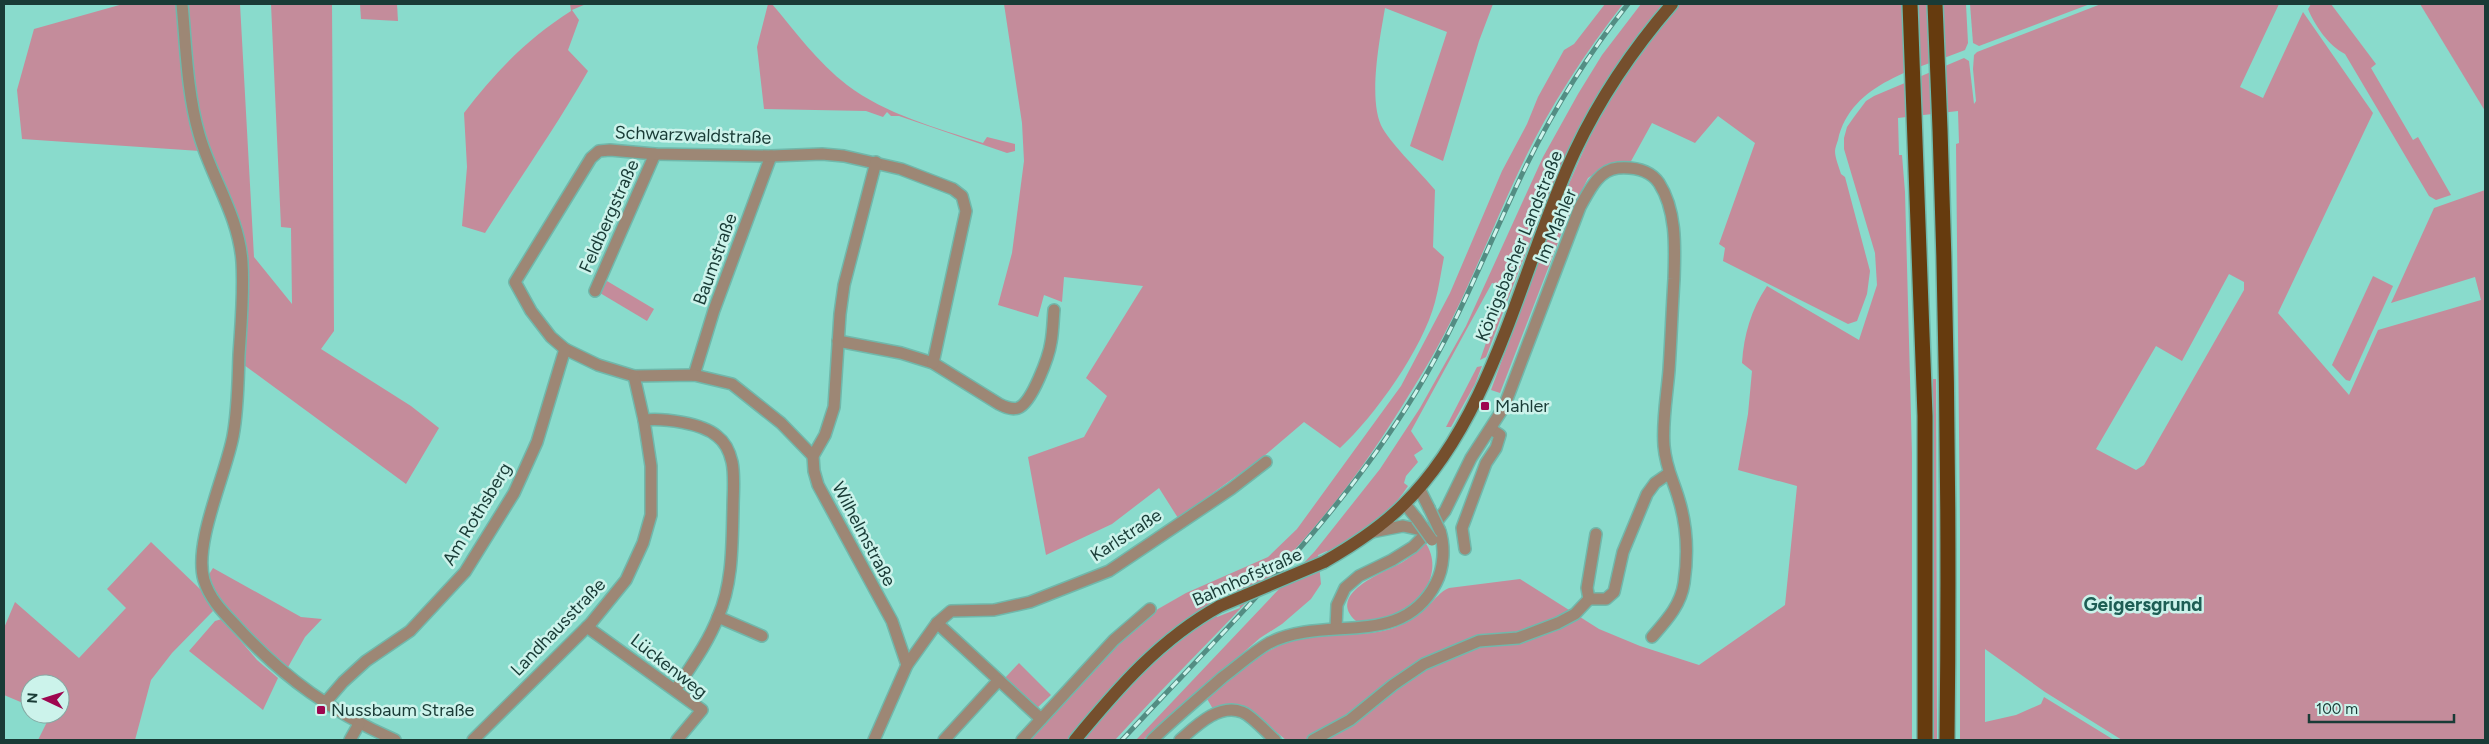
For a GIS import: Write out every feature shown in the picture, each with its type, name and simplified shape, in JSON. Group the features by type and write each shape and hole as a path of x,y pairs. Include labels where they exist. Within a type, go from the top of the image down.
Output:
{"highway":[{"path":"1910,4 1925,416 1925,740"},
{"path":"1935,4 1941,135 1948,529 1947,740"}],"main road":[{"name":"Königsbacher Landstraße","path":"1405,504 1446,453 1475,401 1557,194 1585,132 1620,72 1672,4"},
{"name":"Bahnhofstraße","path":"1075,740 1114,692 1153,652 1190,624 1220,606 1324,562 1372,532 1405,504"}],"street":[{"path":"182,4 192,99 198,133 238,230 242,261 243,292 236,419 227,462 207,528 203,553 204,580 214,602 279,670 324,704 359,724 395,740"},
{"name":"Schwarzwaldstraße","path":"565,349 551,337 531,311 515,282 592,158 599,151 771,156 822,154 876,162 936,181 953,188 962,196 966,211 933,363"},
{"name":"Feldbergstraße","path":"595,291 655,154"},
{"name":"Baumstraße","path":"694,375 714,310 771,156"},
{"path":"565,349 598,365 634,376 694,375 732,384 781,423 813,456 825,434 834,408 844,285 876,162"},
{"name":"Im Mahler","path":"1336,628 1337,605 1345,588 1359,576 1408,551 1430,530 1445,511 1471,458 1504,407 1580,207 1593,184 1604,174 1614,169 1631,167 1647,173 1658,182 1670,213 1676,251 1675,304 1664,429 1668,474 1680,500 1685,521 1684,584 1674,611 1652,637"},
{"path":"838,341 901,353 933,363 999,404 1010,409 1019,408 1026,402 1038,380 1051,343 1054,310"},
{"name":"Am Rothsberg","path":"324,704 343,682 366,661 410,631 465,572 514,493 537,442 565,349"},
{"name":"Landhausstraße","path":"473,740 587,627 626,580 643,543 651,515 651,466 644,420 634,376"},
{"path":"644,420 676,422 707,429 718,436 726,447 732,462 732,549 726,595 718,618 676,689"},
{"path":"1465,549 1462,528 1486,463 1496,448 1500,436 1491,429"},
{"name":"Wilhelmstraße","path":"813,456 818,485 892,621 907,665"},
{"name":"Karlstraße","path":"907,665 937,623 951,611 994,610 1030,602 1109,571 1194,512 1231,489 1266,462"},
{"path":"1313,740 1350,720 1393,685 1424,664 1479,641 1518,638 1558,623 1575,614 1589,599 1606,599 1614,592 1623,552 1637,516 1651,488 1668,474"},
{"path":"1419,488 1429,508 1433,534"},
{"path":"1152,740 1202,695 1268,644 1289,634 1336,628 1382,626 1400,620 1423,602 1439,576 1444,545 1433,534 1414,523 1405,504"},
{"path":"1372,532 1414,523"},
{"path":"1589,599 1587,588 1596,534"},
{"path":"1022,740 1121,633 1150,609"},
{"path":"718,618 762,636"},
{"path":"937,623 1041,719"},
{"name":"Lückenweg","path":"587,627 676,689 702,710 677,740"},
{"path":"874,740 907,665"},
{"path":"944,740 998,680"},
{"path":"1180,740 1199,724 1227,710 1243,712 1269,738"},
{"path":"350,740 359,724"}],"shaded area":[{"path":"123,4 176,4 190,118 200,151 22,139 17,90 34,29"},
{"path":"185,4 240,4 254,257 292,304 291,228 281,227 271,4 332,4 334,331 321,349 411,406 439,428 406,484 244,365 246,253 206,144 198,113"},
{"path":"360,4 397,4 398,21 361,19"},
{"path":"570,4 586,4 572,10 579,20 568,50 588,71 485,233 462,226 467,167 464,113 513,57 540,33 571,11"},
{"path":"768,4 772,4 826,67 862,95 912,119 983,143 987,137 1015,144 1015,151 1007,153 899,116 891,116 887,112 883,117 866,111 764,109 757,47"},
{"path":"1004,4 1493,4 1479,41 1443,161 1410,146 1447,32 1385,8 1376,70 1375,87 1378,117 1383,129 1393,143 1435,190 1433,247 1444,257 1435,302 1420,340 1382,400 1340,448 1304,422 1263,457 1178,518 1159,488 1112,524 1046,555 1028,457 1084,437 1107,396 1086,378 1143,286 1064,277 1062,302 1044,295 1038,317 998,305 1012,253 1024,161 1022,123"},
{"path":"1605,4 1623,4 1593,44 1540,128 1448,328 1434,353 1381,438 1339,497 1286,560 1115,740 1082,740 1109,707 1172,643 1216,615 1217,617 1240,608 1235,589 1210,601 1211,604 1189,618 1151,649 1100,701 1068,740 1027,740 1112,648 1158,609 1186,593 1268,557 1297,529 1401,386 1450,293 1502,171 1527,124 1538,97 1564,50 1574,44"},
{"path":"1641,4 1663,4 1632,43 1605,84 1581,128 1559,172 1521,264 1486,357 1480,360 1506,286 1492,283 1411,431 1423,449 1414,455 1418,462 1406,476 1404,483 1408,486 1392,506 1372,524 1328,553 1327,551 1318,555 1321,584 1311,599 1282,624 1260,638 1143,740 1136,740 1315,551 1380,469 1420,408 1466,326 1543,157 1578,94 1602,55"},
{"path":"1679,4 1966,4 1968,43 1965,50 1889,80 1857,104 1845,120 1835,151 1836,160 1841,174 1845,177 1870,271 1867,294 1857,321 1848,324 1723,261 1725,248 1719,244 1755,143 1718,116 1695,143 1652,123 1630,163 1611,163 1588,178 1564,227 1500,393 1491,390 1555,216 1599,115 1657,28"},
{"path":"1970,4 2090,4 1979,46 1973,43"},
{"path":"2101,4 2279,4 2240,87 2263,98 2303,12 2373,113 2278,313 2349,395 2378,330 2481,300 2475,277 2391,303 2434,208 2485,190 2485,740 2122,740 2045,692 1985,649 1985,722 2016,715 2041,704 2044,697 2114,740 1960,740 1956,144 1959,143 1958,111 1898,118 1899,155 1902,155 1905,192 1912,453 1912,740 1286,740 1245,707 1226,706 1213,709 1206,697 1246,665 1274,648 1305,637 1371,633 1393,628 1415,617 1449,588 1520,579 1599,629 1640,646 1699,665 1785,605 1797,486 1738,470 1748,414 1752,371 1742,363 1749,323 1767,286 1859,340 1877,285 1875,253 1844,149 1847,127 1866,101 1874,96 1964,58 1969,61 1974,104 1976,101 1973,69 1974,55 1977,52","holes":["2229,274 2244,282 2244,290 2144,465 2136,470 2096,449 2156,346 2182,361"]},
{"path":"2311,4 2331,4 2376,64 2371,68 2413,140 2418,137 2451,195 2436,200 2429,196 2345,54 2328,41 2314,22 2308,9"},
{"path":"2420,4 2485,4 2485,111"},
{"path":"2373,276 2393,286 2350,381 2346,380 2332,365"},
{"path":"607,281 654,309 647,321 600,293"},
{"path":"1482,366 1475,384 1451,427 1446,427 1477,367"},
{"path":"1933,379 1936,379 1937,740 1934,740"},
{"path":"151,542 200,589 213,611 172,653 151,680 135,740 38,740 46,724 70,724 70,674 20,674 20,702 4,695 4,628 15,602 79,658 126,608 107,589"},
{"path":"1425,542 1431,554 1431,577 1419,598 1409,607 1387,618 1356,621 1349,611 1348,602 1352,593 1371,579 1408,559"},
{"path":"213,568 301,617 322,619 305,637 287,669 264,650 230,614 213,589 208,576"},
{"path":"222,619 257,660 278,678 263,710 189,651 215,621"},
{"path":"1019,663 1051,695 1036,709 1004,679"}],"railway":[{"path":"1122,740 1278,573 1351,486 1385,440 1416,392 1447,337 1513,193 1549,122 1586,61 1628,4"}],"place":[{"name":"Mahler","path":"1485,406"},
{"name":"Nussbaum Straße","path":"321,710"}],"district":[{"name":"Geigersgrund","path":"2143,604"}]}
